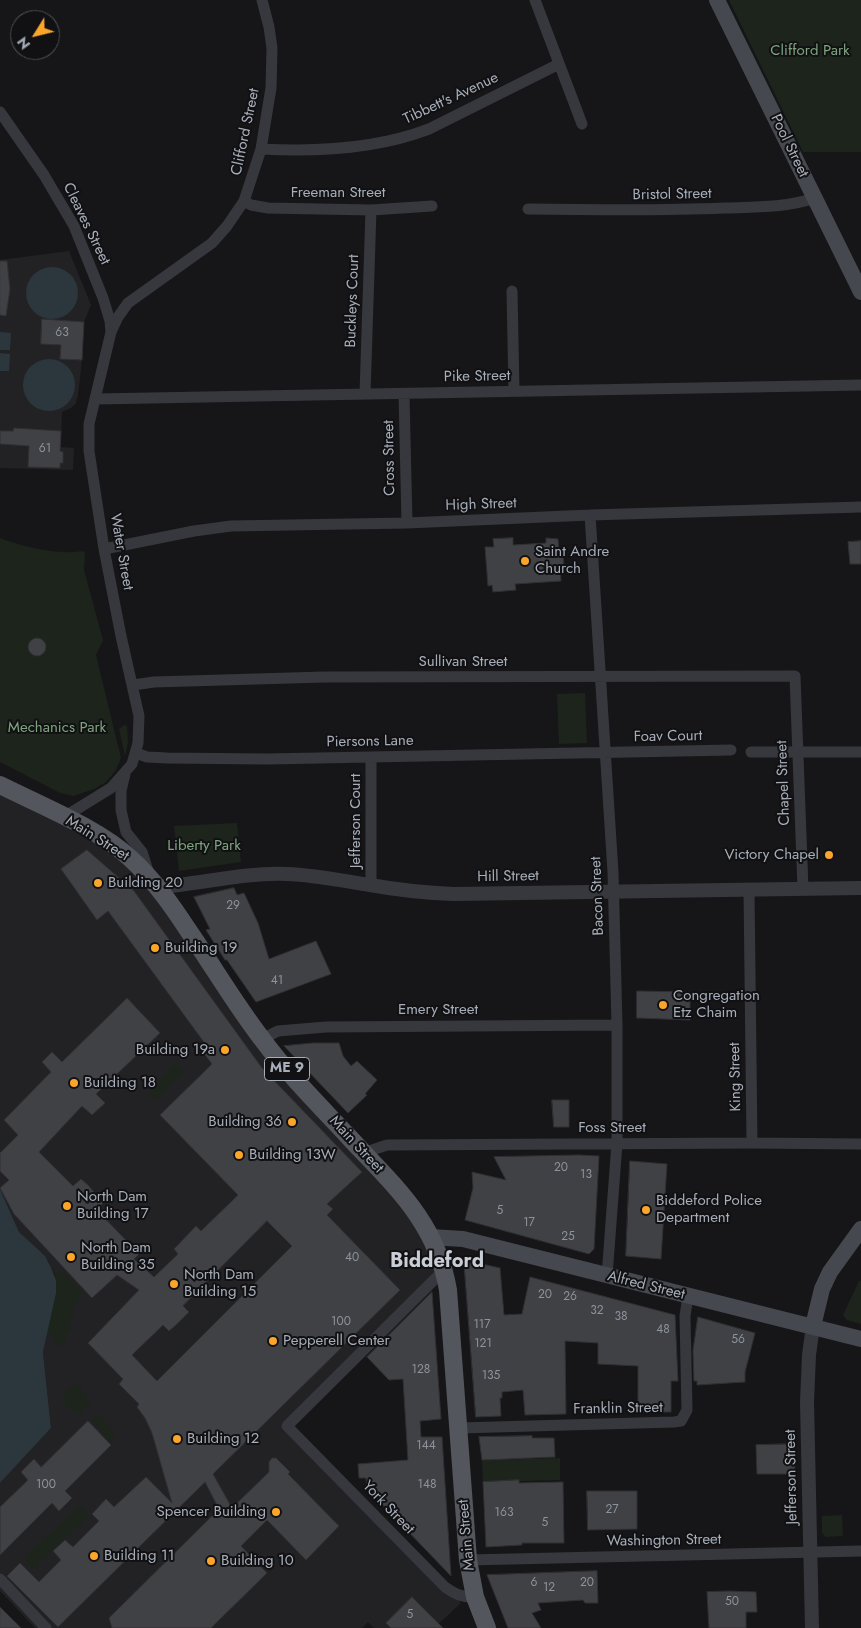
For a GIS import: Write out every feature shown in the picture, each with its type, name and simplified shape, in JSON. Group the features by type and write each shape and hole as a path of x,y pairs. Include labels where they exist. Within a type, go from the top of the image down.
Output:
{"main road":[{"name":"Pool Street","path":"717,0 861,292"},
{"name":"Main Street","path":"0,785 84,827 130,858 155,883 262,1039 291,1074 404,1196 419,1215 431,1237 448,1290 468,1560 475,1597 487,1628"},
{"path":"813,1326 822,1289 830,1272 861,1228"},
{"name":"Alfred Street","path":"431,1237 463,1239 861,1339"}],"street":[{"name":"Clifford Street","path":"111,332 118,317 128,303 212,243 227,226 244,201 261,148 271,88 273,58 269,27 262,0"},
{"path":"535,0 582,124"},
{"name":"Tibbett's Avenue","path":"261,148 305,150 387,141 414,135 559,64"},
{"name":"Cleaves Street","path":"0,112 44,175 74,226 103,298 110,321 111,332"},
{"name":"Bristol Street","path":"528,209 698,210 785,205 814,198"},
{"name":"Freeman Street","path":"244,201 251,206 268,208 371,210 432,206"},
{"name":"Buckleys Court","path":"365,394 371,210"},
{"path":"512,291 514,391"},
{"name":"Water Street","path":"111,332 89,430 89,451 104,548 139,716 136,753 132,764 125,774"},
{"name":"Pike Street","path":"95,398 861,385"},
{"name":"Cross Street","path":"404,394 407,523"},
{"name":"High Street","path":"104,548 231,526 407,523 590,515 861,507"},
{"name":"Bacon Street","path":"590,515 613,892 617,1025 617,1143 607,1276"},
{"name":"Sullivan Street","path":"132,685 154,682 324,678 795,676"},
{"name":"Chapel Street","path":"795,676 802,889"},
{"name":"Foav Court","path":"605,753 731,750"},
{"path":"751,752 861,752"},
{"name":"Piersons Lane","path":"136,753 147,757 167,758 266,759 605,753"},
{"name":"Jefferson Court","path":"371,886 372,757"},
{"path":"64,817 103,794 125,774"},
{"path":"125,774 121,792 121,810 126,832 142,852 155,883"},
{"name":"Hill Street","path":"155,883 285,874 319,876 371,886 454,894 861,888"},
{"name":"King Street","path":"749,890 752,1143"},
{"name":"Emery Street","path":"262,1039 278,1031 334,1027 617,1025"},
{"name":"Foss Street","path":"366,1155 372,1150 387,1145 617,1143 861,1144"},
{"name":"York Street","path":"443,1271 288,1426 445,1587 455,1594 466,1598 475,1597"},
{"name":"Franklin Street","path":"459,1428 681,1421 686,1415 685,1316 688,1296"},
{"name":"Jefferson Street","path":"812,1628 807,1402 809,1355 813,1326"},
{"name":"Washington Street","path":"468,1560 861,1551"},
{"path":"0,1579 46,1628"}],"shaded area":[{"path":"69,251 91,305 84,322 82,360 76,403 71,408 62,412 61,447 74,448 73,470 0,468 0,260"},
{"path":"47,267 57,267 66,271 74,279 78,293 74,307 66,315 57,319 47,319 38,315 30,307 26,298 26,288 30,279 38,271"},
{"path":"0,332 11,333 10,350 0,350"},
{"path":"0,353 10,354 9,371 0,371"},
{"path":"44,359 54,359 63,363 71,371 75,385 71,399 63,407 54,411 44,411 35,407 27,399 23,390 23,380 27,371 35,363"},
{"path":"0,785 118,849 230,994 395,1188 443,1271 288,1426 461,1603 434,1628 374,1628 368,1622 362,1628 35,1628 0,1591 0,1483 51,1428 43,1352 57,1286 55,1275 49,1262 19,1232 0,1189"},
{"path":"0,1189 19,1232 45,1256 51,1267 56,1280 56,1293 43,1352 51,1428 0,1483"}],"green space":[{"name":"Clifford Park","path":"729,0 861,0 861,152 803,152"},
{"name":"Mechanics Park","path":"0,538 42,550 84,551 85,553 84,570 103,640 96,655 121,758 116,770 106,782 94,789 73,796 60,793 0,762"},
{"path":"585,693 587,743 559,744 557,694"},
{"path":"124,725 127,726 128,742 125,756 119,729"},
{"name":"Liberty Park","path":"237,823 241,862 179,871 174,826"},
{"path":"176,1063 184,1071 156,1100 148,1092"},
{"path":"63,1271 82,1291 72,1311 74,1316 68,1322 73,1328 66,1335 66,1345 60,1345 53,1341 54,1333 47,1332 56,1293 55,1275"},
{"path":"859,1281 861,1281 861,1324 847,1320 843,1315"},
{"path":"80,1384 82,1391 91,1402 78,1414 67,1405 64,1395 65,1391"},
{"path":"96,1415 100,1415 111,1429 115,1438 110,1443 92,1419"},
{"path":"560,1458 560,1480 483,1482 482,1460"},
{"path":"80,1505 89,1515 33,1569 24,1558"},
{"path":"842,1515 843,1536 826,1537 822,1533 822,1516"}],"building":[{"path":"0,261 7,261 10,289 6,316 0,315"},
{"path":"42,319 84,322 82,360 60,359 61,345 41,344"},
{"path":"14,428 61,431 60,451 63,452 63,463 60,463 60,468 28,467 29,446 0,444 0,431 13,431"},
{"name":"Saint Andre Church","path":"513,538 513,545 546,543 546,538 558,539 559,555 563,554 564,567 560,567 561,581 515,584 516,590 493,592 492,585 488,586 485,547 494,547 493,539"},
{"path":"861,541 861,564 850,564 848,542"},
{"path":"37,638 43,641 46,647 43,653 37,656 31,653 28,647 31,641"},
{"path":"87,850 134,891 262,1068 362,1172 327,1204 333,1209 327,1215 400,1290 213,1474 232,1508 269,1472 269,1462 272,1458 276,1458 290,1472 288,1474 339,1526 306,1560 267,1520 241,1546 267,1573 211,1628 112,1628 109,1618 219,1509 205,1482 58,1627 7,1576 20,1563 39,1582 61,1560 53,1551 65,1540 73,1547 99,1521 92,1514 106,1499 114,1507 146,1477 172,1503 152,1433 137,1407 139,1404 119,1384 123,1379 88,1343 139,1290 117,1275 92,1298 14,1214 0,1188 9,1180 0,1171 0,1153 18,1135 4,1120 51,1072 42,1062 52,1052 62,1062 127,998 160,1033 96,1094 105,1103 92,1115 82,1106 39,1152 73,1186 81,1179 88,1185 103,1203 97,1210 139,1254 134,1259 154,1277 178,1254 174,1249 196,1226 201,1231 238,1195 160,1115 212,1064 200,1048 206,1045 108,911 97,920 61,869","holes":["267,1221 292,1246 157,1381 132,1355 163,1325 169,1331 176,1325 189,1312 183,1306"]},
{"path":"234,888 237,895 244,893 258,923 269,959 316,941 331,974 256,1002 227,960 225,960 206,930 210,929 194,897"},
{"name":"Congregation Etz Chaim","path":"637,991 690,992 690,1020 637,1018"},
{"path":"339,1043 343,1056 351,1066 357,1061 377,1080 365,1094 367,1095 348,1113 284,1046"},
{"path":"552,1100 569,1100 569,1127 554,1127"},
{"path":"599,1156 594,1249 589,1254 465,1220 473,1188 472,1172 506,1180 494,1157"},
{"name":"Biddeford Police Department","path":"630,1161 667,1164 661,1259 626,1256"},
{"path":"464,1260 500,1268 504,1315 522,1314 530,1277 675,1315 678,1381 671,1381 671,1412 638,1412 638,1366 598,1364 598,1343 565,1341 566,1414 525,1415 523,1390 502,1392 502,1398 500,1398 501,1416 476,1417"},
{"path":"432,1292 441,1419 420,1421 421,1437 442,1437 451,1576 374,1496 373,1486 367,1487 366,1478 359,1478 358,1464 408,1460 403,1379 389,1380 367,1357"},
{"path":"698,1317 755,1333 745,1372 745,1382 697,1385 697,1381 694,1381 693,1351"},
{"path":"88,1421 111,1445 65,1491 72,1498 59,1511 52,1503 0,1555 0,1507 28,1480 21,1472 34,1459 41,1467"},
{"path":"532,1436 532,1438 554,1438 555,1457 482,1460 479,1437"},
{"path":"794,1444 795,1474 757,1474 756,1445"},
{"path":"519,1480 519,1483 563,1482 564,1543 522,1543 522,1545 486,1547 483,1482"},
{"path":"587,1491 637,1491 637,1529 588,1530"},
{"path":"597,1571 598,1603 585,1603 583,1600 538,1603 541,1610 532,1613 541,1628 508,1628 487,1575"},
{"path":"707,1592 756,1592 757,1612 746,1612 746,1628 709,1628"},
{"path":"412,1597 443,1628 391,1628 386,1623"},
{"path":"0,1607 21,1628 0,1628"}],"place":[{"name":"Saint Andre Church","path":"525,561"},
{"name":"Victory Chapel","path":"829,855"},
{"name":"Building 20","path":"98,883"},
{"name":"Building 19","path":"155,948"},
{"name":"Congregation Etz Chaim","path":"663,1005"},
{"name":"Building 19a","path":"225,1050"},
{"name":"Building 18","path":"74,1083"},
{"name":"Building 36","path":"292,1122"},
{"name":"Building 13W","path":"239,1155"},
{"name":"North Dam Building 17","path":"67,1206"},
{"name":"Biddeford Police Department","path":"646,1210"},
{"name":"North Dam Building 35","path":"71,1257"},
{"name":"North Dam Building 15","path":"174,1284"},
{"name":"Pepperell Center","path":"273,1341"},
{"name":"Building 12","path":"177,1439"},
{"name":"Spencer Building","path":"276,1512"},
{"name":"Building 11","path":"94,1556"},
{"name":"Building 10","path":"211,1561"}],"district":[{"name":"Biddeford","path":"437,1262"}]}
